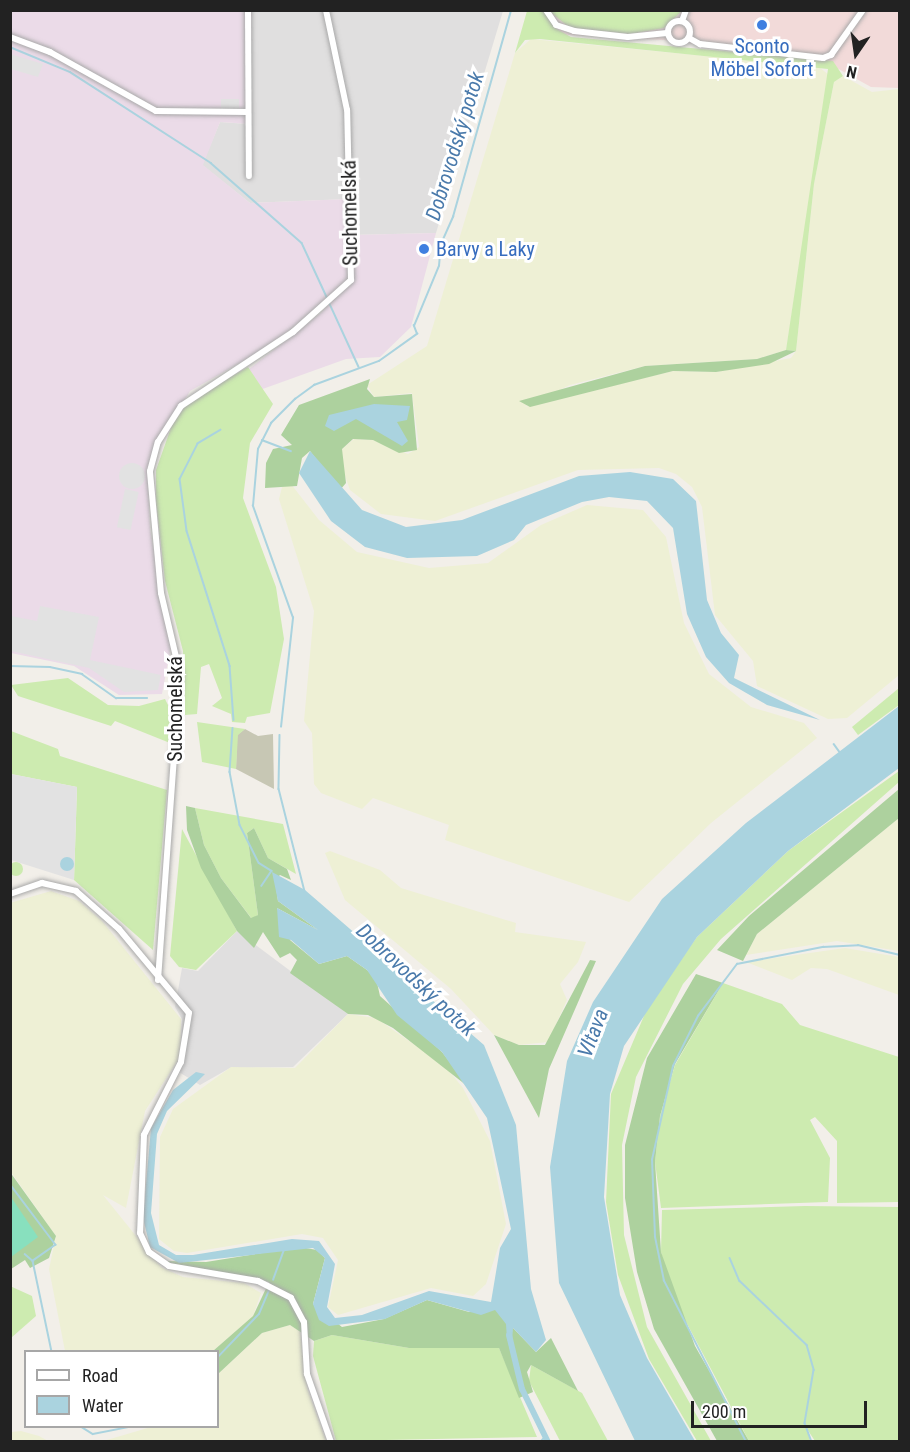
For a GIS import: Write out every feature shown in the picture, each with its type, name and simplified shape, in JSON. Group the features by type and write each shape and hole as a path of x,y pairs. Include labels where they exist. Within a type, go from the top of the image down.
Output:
{"street":[{"path":"248,10 249,176"},
{"name":"Suchomelská","path":"158,980 180,683 156,558 150,471 171,416 192,396 278,343 329,303 351,280 354,257 347,110 326,10"},
{"path":"546,10 556,25 574,31 628,37 667,33"},
{"path":"682,21 686,10"},
{"path":"667,33 676,43 689,38 700,44 822,58 831,55 863,10"},
{"path":"667,33 673,22 682,21 688,26 689,38"},
{"path":"10,37 50,52 156,111 248,112"},
{"path":"10,894 42,883 76,891 119,929 158,980 189,1013 181,1062 144,1135 140,1233 149,1252 169,1266 274,1288 297,1306 306,1337 307,1374 330,1442"}],"shaded area":[{"path":"11,11 252,11 249,124 220,122 203,165 250,203 349,199 350,235 436,233 411,327 380,357 346,359 257,391 248,370 322,312 348,281 273,344 190,391 156,449 148,480 150,529 171,646 162,694 119,695 74,666 11,653"},
{"path":"252,11 503,11 436,233 350,235 349,199 250,203 202,165 220,122 248,124"},
{"path":"537,11 899,11 899,88 871,87 826,62 664,40 550,34"},
{"path":"531,39 819,67 829,75 786,350 757,359 645,366 570,385 524,407 673,371 716,372 791,358 796,351 814,184 834,82 843,76 872,92 899,89 899,675 847,718 828,719 757,686 753,661 715,615 702,507 692,487 676,474 659,468 578,470 435,521 381,514 350,490 340,462 342,449 354,439 373,440 408,454 419,447 412,393 374,397 367,385 427,346 515,53"},
{"path":"10,54 43,64 38,77 11,69"},
{"path":"221,99 239,99 239,109 221,109"},
{"path":"132,463 141,467 145,476 141,485 132,489 123,485 119,476 123,467"},
{"path":"291,484 319,520 357,552 429,568 488,563 541,525 587,505 643,510 666,537 684,623 709,674 751,707 804,723 817,738 711,823 629,902 445,840 449,825 373,798 362,809 321,793 314,784 312,733 304,721 314,611 279,499 282,487"},
{"path":"125,489 139,492 131,530 117,527"},
{"path":"40,606 99,617 90,660 161,675 158,690 124,692 89,668 11,651 11,616 37,621"},
{"path":"245,729 258,736 273,734 274,789 236,769 237,735"},
{"path":"11,774 77,787 74,880 11,860"},
{"path":"899,818 899,951 837,941 746,955 757,934"},
{"path":"330,851 380,870 401,888 516,923 515,932 586,942 578,962 560,984 567,1000 548,1042 519,1045 494,1035 451,989 345,900 325,853"},
{"path":"51,891 79,901 102,921 181,1019 180,1057 145,1111 126,1208 103,1195 161,1267 183,1277 244,1283 261,1293 253,1316 214,1350 65,1350 49,1269 56,1236 11,1172 10,903"},
{"path":"237,931 348,1014 293,1067 230,1068 200,1085 174,1069 180,1057 182,1019 175,1007 182,968 198,971"},
{"path":"845,948 899,957 899,995 827,969 811,968 792,980 746,962"},
{"path":"348,1014 376,1018 445,1066 463,1088 490,1141 506,1224 486,1284 473,1296 431,1288 338,1315 328,1307 338,1260 323,1238 302,1234 187,1253 174,1251 159,1239 160,1137 173,1109 231,1067 295,1068"},
{"path":"290,1325 300,1331 307,1388 326,1441 100,1442 148,1428 219,1428 219,1373 262,1333"},
{"path":"21,1431 48,1441 11,1441 11,1432"}],"green space":[{"path":"543,10 555,28 571,37 833,61 843,76 834,82 814,184 796,351 786,350 828,69 540,39 525,40 515,53 527,11"},
{"path":"549,11 682,11 664,28 630,34 570,28"},
{"path":"786,350 796,351 769,364 716,372 673,371 530,407 519,401 645,366 757,359"},
{"path":"248,367 273,404 250,443 243,498 276,587 284,639 270,713 247,717 245,723 232,722 231,714 212,706 222,698 209,664 201,667 197,714 185,715 183,651 165,581 156,501 156,470 172,425 189,401"},
{"path":"370,379 367,389 374,397 412,394 417,450 399,453 373,440 353,439 342,449 346,483 340,490 310,451 302,458 297,486 265,488 266,463 273,449 292,445 281,435 299,405"},
{"path":"68,678 108,705 139,706 165,699 172,713 170,743 115,721 111,726 18,696 11,685"},
{"path":"899,688 899,705 858,735 852,727"},
{"path":"197,722 245,729 238,735 236,769 202,762"},
{"path":"11,731 58,749 60,756 167,790 153,950 74,880 77,787 11,774"},
{"path":"899,771 899,782 721,939 683,984 636,1077 622,1145 624,1235 647,1327 711,1441 697,1441 649,1359 618,1275 606,1202 611,1094 649,1004 697,937 788,851"},
{"path":"899,789 899,818 757,934 743,961 717,950 749,916"},
{"path":"186,806 195,808 204,845 221,878 251,918 258,915 247,833 254,828 268,858 287,869 291,880 280,875 275,880 278,901 318,930 277,908 290,940 319,964 347,956 367,970 376,978 380,996 442,1052 471,1089 393,1028 368,1015 348,1014 290,973 297,960 290,953 280,958 263,932 254,948 237,931 201,868 187,830"},
{"path":"195,808 283,824 296,874 268,858 254,828 247,833 258,915 252,919 221,878 204,845"},
{"path":"182,829 237,931 196,970 179,967 170,956"},
{"path":"13,862 19,862 23,869 19,876 13,876 9,872 9,866"},
{"path":"590,960 596,961 549,1069 539,1118 494,1035 519,1045 545,1045"},
{"path":"696,974 723,983 675,1064 660,1116 655,1162 661,1252 695,1346 749,1441 717,1441 654,1329 637,1272 625,1198 625,1145 647,1058"},
{"path":"723,983 782,1004 800,1025 899,1057 899,1202 837,1203 837,1141 815,1117 810,1120 830,1158 828,1202 661,1208 655,1162 660,1116 675,1065"},
{"path":"10,1172 56,1236 49,1258 30,1268 25,1260 11,1269"},
{"path":"11,1197 38,1237 10,1257"},
{"path":"805,1206 899,1207 899,1441 815,1441 807,1429 810,1441 749,1441 674,1299 661,1252 662,1210"},
{"path":"300,1247 317,1250 325,1258 313,1304 342,1327 384,1319 427,1300 469,1312 495,1309 536,1352 551,1338 578,1391 531,1365 527,1372 533,1392 519,1398 499,1348 409,1348 332,1335 314,1341 290,1325 262,1333 219,1373 219,1350 214,1350 253,1316 269,1282 173,1265 167,1261 206,1262"},
{"path":"10,1286 32,1296 36,1316 11,1338"},
{"path":"332,1335 409,1348 499,1348 537,1437 336,1441 313,1356 314,1341"},
{"path":"531,1365 582,1393 608,1441 560,1441 529,1381"}],"water":[{"path":"374,404 410,406 407,420 397,422 408,441 402,446 356,419 334,431 325,426 329,415"},
{"path":"310,451 362,510 406,527 462,520 579,476 630,472 673,479 696,501 707,600 721,633 739,655 734,678 820,720 767,705 729,683 706,657 687,614 673,528 647,501 609,497 582,502 526,525 514,540 477,556 407,558 365,547 331,521 299,473"},
{"name":"Vltava","path":"899,706 899,768 788,851 697,937 624,1046 610,1094 604,1197 620,1295 647,1358 695,1441 635,1441 559,1283 550,1167 567,1061 593,1002 662,899 746,823"},
{"path":"67,857 72,859 74,864 72,869 67,871 62,869 60,864 62,859"},
{"path":"272,872 305,890 484,1045 516,1125 531,1289 546,1340 536,1352 513,1328 512,1342 507,1340 506,1324 495,1310 481,1315 427,1300 385,1319 329,1326 319,1320 313,1304 325,1258 313,1248 179,1263 150,1247 143,1218 151,1128 173,1090 196,1072 205,1074 167,1111 157,1134 151,1213 159,1245 176,1255 193,1255 292,1239 319,1241 335,1264 327,1307 335,1318 362,1315 429,1291 491,1302 500,1248 511,1229 487,1118 442,1052 397,1015 367,970 347,956 319,964 291,940 279,937 277,908 318,930 278,901"}],"waterway":[{"name":"Dobrovodský potok","path":"281,727 293,618 253,506 258,449 271,423 295,399 314,385 379,361 417,334 414,326 439,266 441,244 453,217 511,10"},
{"path":"10,47 70,72 211,163 302,243 327,297"},
{"path":"330,304 359,367"},
{"path":"221,430 198,444 180,479 187,531 230,666 234,720"},
{"path":"262,440 291,451"},
{"path":"10,666 50,667 82,674 116,698 147,698"},
{"path":"233,728 230,772 240,825 259,863 272,871 262,886"},
{"name":"Dobrovodský potok","path":"280,735 279,789 305,892"},
{"path":"834,744 839,751"},
{"path":"746,1442 664,1281 655,1237 652,1160 673,1066 698,1016 737,964 823,947 858,945 900,955"},
{"path":"10,1184 56,1245 33,1261 52,1350"},
{"path":"273,1280 284,1250"},
{"path":"25,1254 33,1261"},
{"path":"730,1258 740,1281 807,1345 814,1370 805,1423 812,1442"},
{"path":"219,1356 259,1314 269,1290"},
{"name":"Dobrovodský potok","path":"509,1335 522,1389 548,1442"},
{"path":"83,1428 93,1434 124,1428"},
{"name":"Dobrovodský potok","path":"540,1442 545,1437"}],"place":[{"name":"Sconto Möbel Sofort","path":"762,25"},
{"name":"Barvy a Laky","path":"424,249"}]}
